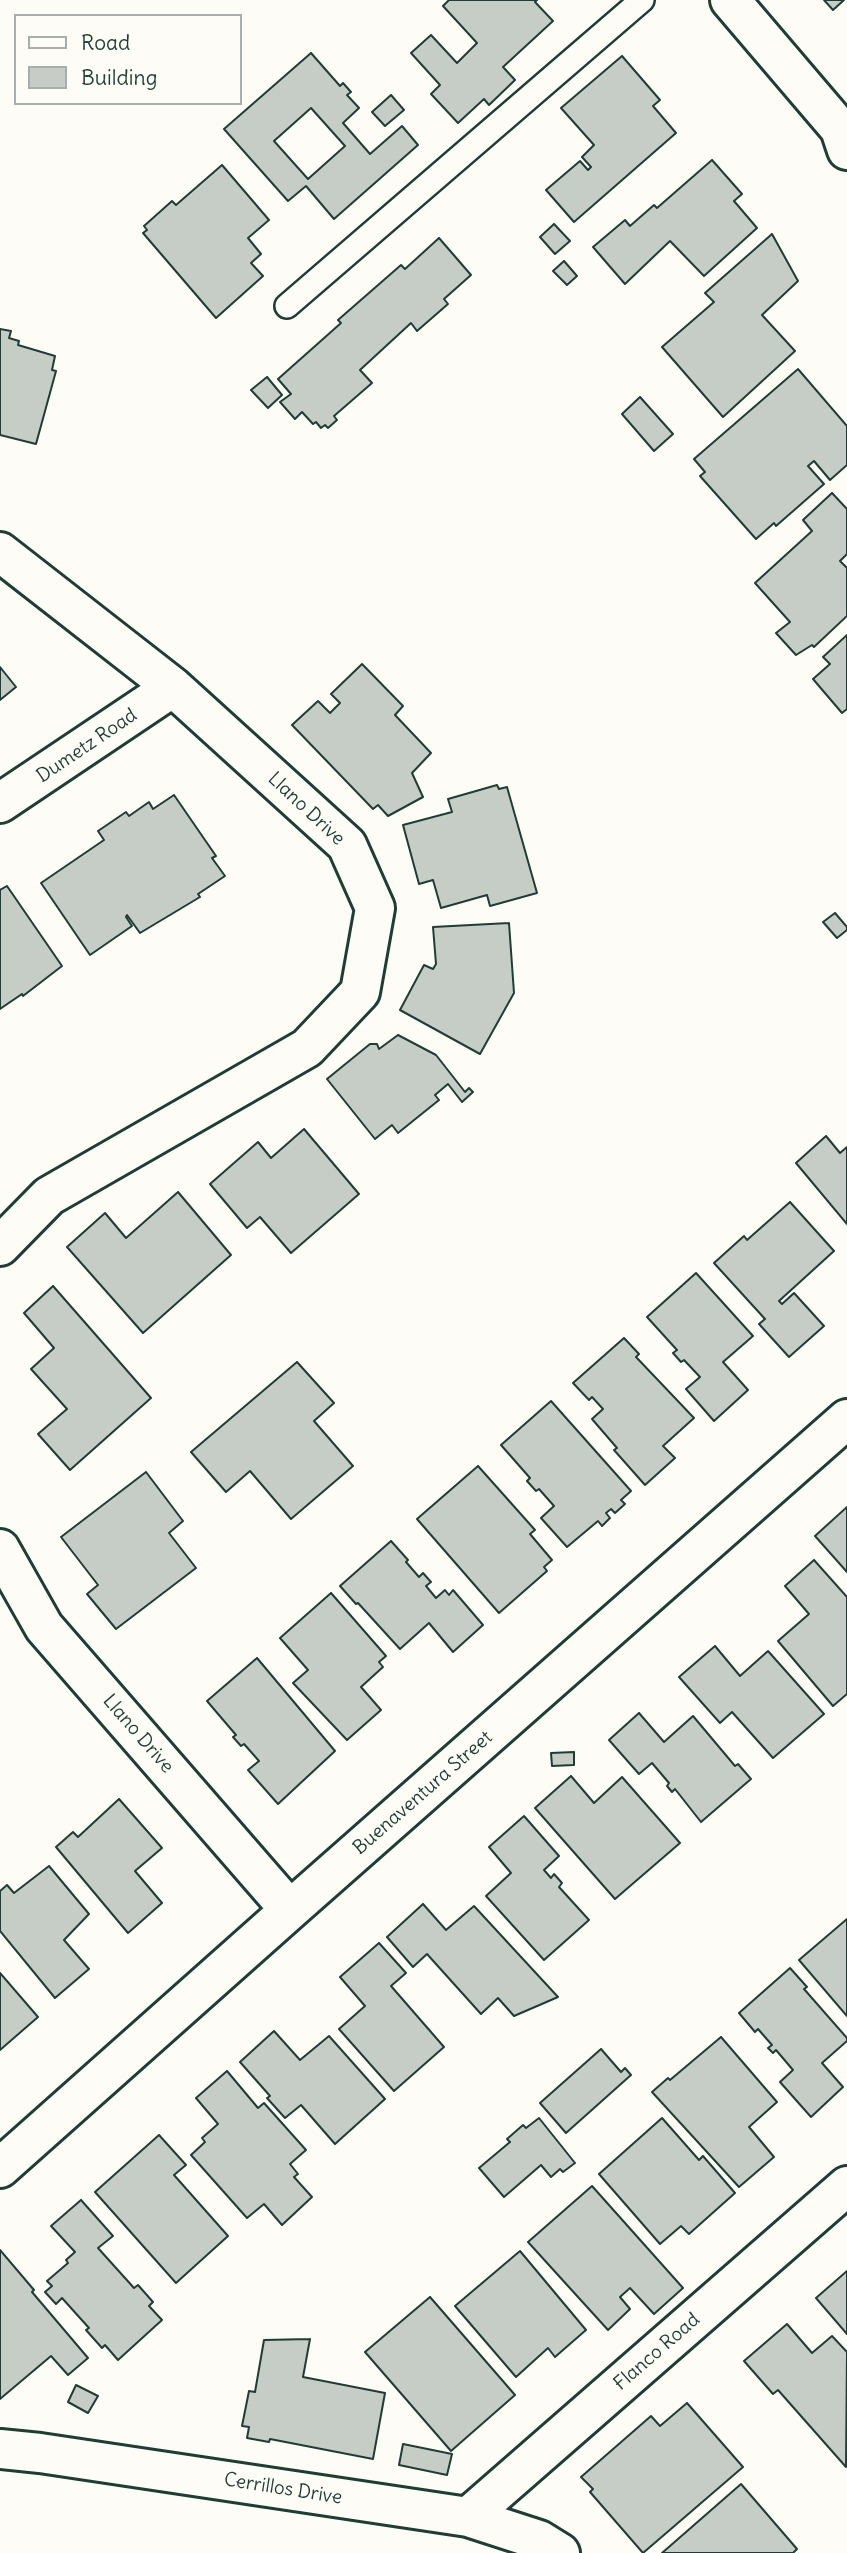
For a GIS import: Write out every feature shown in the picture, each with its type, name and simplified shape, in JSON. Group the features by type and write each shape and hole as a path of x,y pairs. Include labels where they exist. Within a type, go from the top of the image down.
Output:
{"street":[{"path":"730,0 844,134"},
{"name":"Llano Drive","path":"0,552 173,687 347,845 375,908 360,992 307,1048 49,1196 0,1246"},
{"name":"Dumetz Road","path":"0,803 173,687"},
{"name":"Buenaventura Street","path":"0,2168 847,1419"},
{"name":"Llano Drive","path":"0,1549 44,1627 289,1910"},
{"name":"Flanco Road","path":"468,2517 847,2186"},
{"name":"Cerrillos Drive","path":"0,2449 468,2517 539,2540 560,2553"}],"lane":[{"path":"287,306 642,0"}],"building":[{"path":"449,0 537,0 535,2 553,21 503,67 515,80 489,105 484,99 458,123 431,94 440,85 411,53 431,35 457,63 477,43 443,6"},
{"path":"824,0 844,0 833,10"},
{"path":"311,53 340,86 343,83 351,92 347,95 359,108 343,123 370,154 402,126 418,145 334,219 306,186 288,201 224,129","holes":["311,108 345,146 308,179 274,141"]},
{"path":"622,56 660,100 653,106 676,133 574,222 546,190 580,161 588,170 591,167 582,157 594,145 561,108"},
{"path":"391,95 404,110 385,126 372,112"},
{"path":"712,160 742,194 734,201 757,228 704,276 670,241 625,284 593,247 625,220 630,226 654,205 657,208"},
{"path":"222,165 269,220 248,238 261,254 251,263 263,276 216,318 143,233 147,230 144,226 172,201 176,205"},
{"path":"554,224 570,241 555,254 540,237"},
{"path":"772,234 798,281 762,315 795,351 723,417 662,347 714,302 705,293"},
{"path":"439,238 471,275 444,299 448,304 417,331 411,323 360,370 372,383 334,416 337,420 328,428 325,425 321,428 316,422 313,424 302,412 295,419 280,402 291,394 278,379 341,323 338,320 401,265 405,269"},
{"path":"564,261 577,276 567,285 553,271"},
{"path":"0,329 11,331 9,338 19,341 18,345 55,356 52,370 56,371 36,444 0,435"},
{"path":"798,369 847,426 847,465 830,480 814,461 808,466 824,484 776,526 774,523 756,539 700,476 705,472 694,459"},
{"path":"267,377 282,395 268,408 251,390"},
{"path":"640,397 673,434 654,451 622,414"},
{"path":"832,493 847,509 847,554 840,561 847,568 847,616 814,647 812,645 796,655 776,633 790,622 755,583 812,531 803,520"},
{"path":"847,635 847,709 842,713 813,679 830,664 823,657"},
{"path":"362,664 403,706 395,715 431,753 412,773 423,797 388,816 378,805 373,809 292,725 318,701 330,713 340,703 331,694"},
{"path":"0,667 16,687 0,700"},
{"path":"497,785 499,789 507,787 537,893 490,906 487,895 441,908 433,880 419,884 403,825 452,812 448,799"},
{"path":"174,795 216,856 212,858 225,876 198,894 200,897 140,933 127,915 132,926 90,955 41,883 104,840 98,831 126,812 129,816 149,802 153,809"},
{"path":"7,886 62,966 23,996 22,994 0,1009 0,890"},
{"path":"835,913 847,927 837,938 823,922"},
{"path":"509,923 514,993 480,1054 400,1010 424,965 433,969 436,964 433,927"},
{"path":"398,1035 436,1055 465,1092 469,1088 473,1092 462,1102 448,1084 435,1095 439,1100 398,1133 392,1125 375,1139 327,1079 370,1044 377,1044 379,1049"},
{"path":"304,1129 359,1194 291,1253 260,1217 247,1228 210,1184 258,1142 271,1158"},
{"path":"826,1136 840,1153 847,1147 847,1224 796,1163"},
{"path":"178,1192 231,1255 143,1333 67,1247 105,1213 126,1238"},
{"path":"790,1202 834,1251 779,1301 782,1304 794,1293 824,1326 789,1357 759,1324 765,1319 714,1263 744,1236 747,1240"},
{"path":"696,1273 753,1336 723,1362 748,1390 714,1421 686,1389 700,1377 673,1353 677,1350 647,1317"},
{"path":"53,1286 151,1398 70,1470 38,1434 67,1409 31,1369 54,1348 24,1313"},
{"path":"624,1338 639,1354 636,1357 694,1418 663,1446 675,1458 645,1485 614,1450 617,1448 592,1419 603,1409 592,1397 589,1400 573,1383"},
{"path":"297,1362 334,1403 314,1421 353,1466 291,1519 250,1471 226,1492 191,1452"},
{"path":"551,1401 631,1491 621,1500 625,1504 615,1513 611,1509 606,1513 610,1518 602,1526 598,1521 567,1547 541,1518 554,1506 539,1489 536,1491 527,1481 530,1478 501,1445"},
{"path":"478,1466 535,1530 530,1534 552,1560 544,1567 547,1571 499,1613 417,1519"},
{"path":"146,1472 183,1521 169,1533 196,1568 116,1629 87,1594 98,1585 61,1537"},
{"path":"847,1507 847,1572 815,1536"},
{"path":"391,1541 419,1577 423,1573 431,1582 426,1586 436,1598 445,1590 449,1595 453,1590 483,1625 453,1652 429,1623 400,1649 340,1586"},
{"path":"814,1560 847,1597 847,1694 833,1706 778,1641 809,1614 785,1586"},
{"path":"331,1593 386,1656 379,1662 383,1667 361,1687 381,1710 347,1740 293,1683 308,1670 280,1638"},
{"path":"715,1646 740,1676 768,1651 824,1714 773,1758 732,1712 720,1723 679,1677"},
{"path":"257,1658 335,1751 278,1804 248,1770 259,1761 244,1744 241,1746 233,1737 236,1735 207,1701"},
{"path":"639,1713 664,1742 693,1716 735,1766 738,1764 751,1779 701,1822 675,1789 672,1792 667,1786 669,1783 652,1763 639,1774 609,1740"},
{"path":"574,1752 574,1765 552,1766 551,1753"},
{"path":"571,1776 594,1803 622,1777 680,1843 615,1899 535,1808"},
{"path":"119,1799 162,1848 135,1871 162,1903 128,1933 56,1847 73,1832 78,1837"},
{"path":"524,1816 559,1856 544,1870 551,1878 554,1874 562,1883 559,1887 589,1920 544,1960 486,1896 511,1873 489,1847"},
{"path":"49,1866 89,1914 64,1940 89,1969 55,1998 0,1931 0,1891 7,1885 14,1893"},
{"path":"423,1904 446,1930 474,1906 558,1997 514,2016 498,1998 481,2014 427,1954 413,1967 387,1937"},
{"path":"847,1919 847,2016 799,1960"},
{"path":"379,1943 406,1973 391,1986 444,2047 394,2091 339,2029 365,2006 340,1977"},
{"path":"790,1968 807,1987 804,1989 847,2038 847,2041 822,2063 843,2087 811,2117 780,2082 793,2070 776,2050 773,2053 768,2048 772,2045 758,2029 755,2032 739,2013"},
{"path":"0,1973 38,2017 0,2050"},
{"path":"274,2031 300,2060 329,2036 385,2099 335,2144 301,2105 285,2118 240,2062"},
{"path":"721,2037 777,2102 749,2127 774,2157 739,2187 652,2092"},
{"path":"601,2049 621,2072 625,2068 631,2075 566,2133 540,2103"},
{"path":"227,2071 258,2108 264,2103 306,2150 290,2164 298,2174 294,2177 312,2197 282,2225 264,2204 247,2218 191,2155 205,2142 202,2138 218,2124 196,2098"},
{"path":"539,2118 575,2163 563,2172 560,2169 551,2177 541,2165 504,2197 479,2168 510,2142 507,2139 523,2125 526,2128"},
{"path":"662,2118 699,2160 703,2156 735,2193 689,2234 681,2226 660,2244 599,2174"},
{"path":"159,2135 186,2165 174,2175 228,2236 176,2283 95,2192"},
{"path":"592,2186 683,2288 654,2314 630,2288 620,2297 630,2309 608,2330 528,2242"},
{"path":"81,2200 113,2236 98,2248 134,2288 138,2285 153,2302 149,2306 162,2320 118,2360 105,2345 102,2348 86,2330 89,2328 62,2298 56,2304 45,2292 52,2286 47,2281 68,2263 66,2260 75,2252 51,2226"},
{"path":"0,2250 88,2358 68,2375 51,2356 0,2399"},
{"path":"520,2251 586,2330 555,2357 548,2348 516,2377 455,2306"},
{"path":"847,2271 847,2334 816,2298"},
{"path":"430,2297 515,2395 451,2451 365,2352"},
{"path":"787,2324 812,2353 832,2336 847,2352 846,2467 778,2390 773,2394 744,2361"},
{"path":"310,2339 303,2377 385,2393 373,2459 270,2439 269,2442 247,2438 249,2427 242,2426 249,2391 255,2392 264,2340"},
{"path":"76,2385 98,2396 88,2413 68,2402"},
{"path":"687,2403 743,2467 643,2553 590,2492 593,2489 581,2477 651,2416 660,2426"},
{"path":"403,2444 452,2454 447,2475 399,2465"},
{"path":"741,2484 797,2549 793,2553 662,2553"}]}
